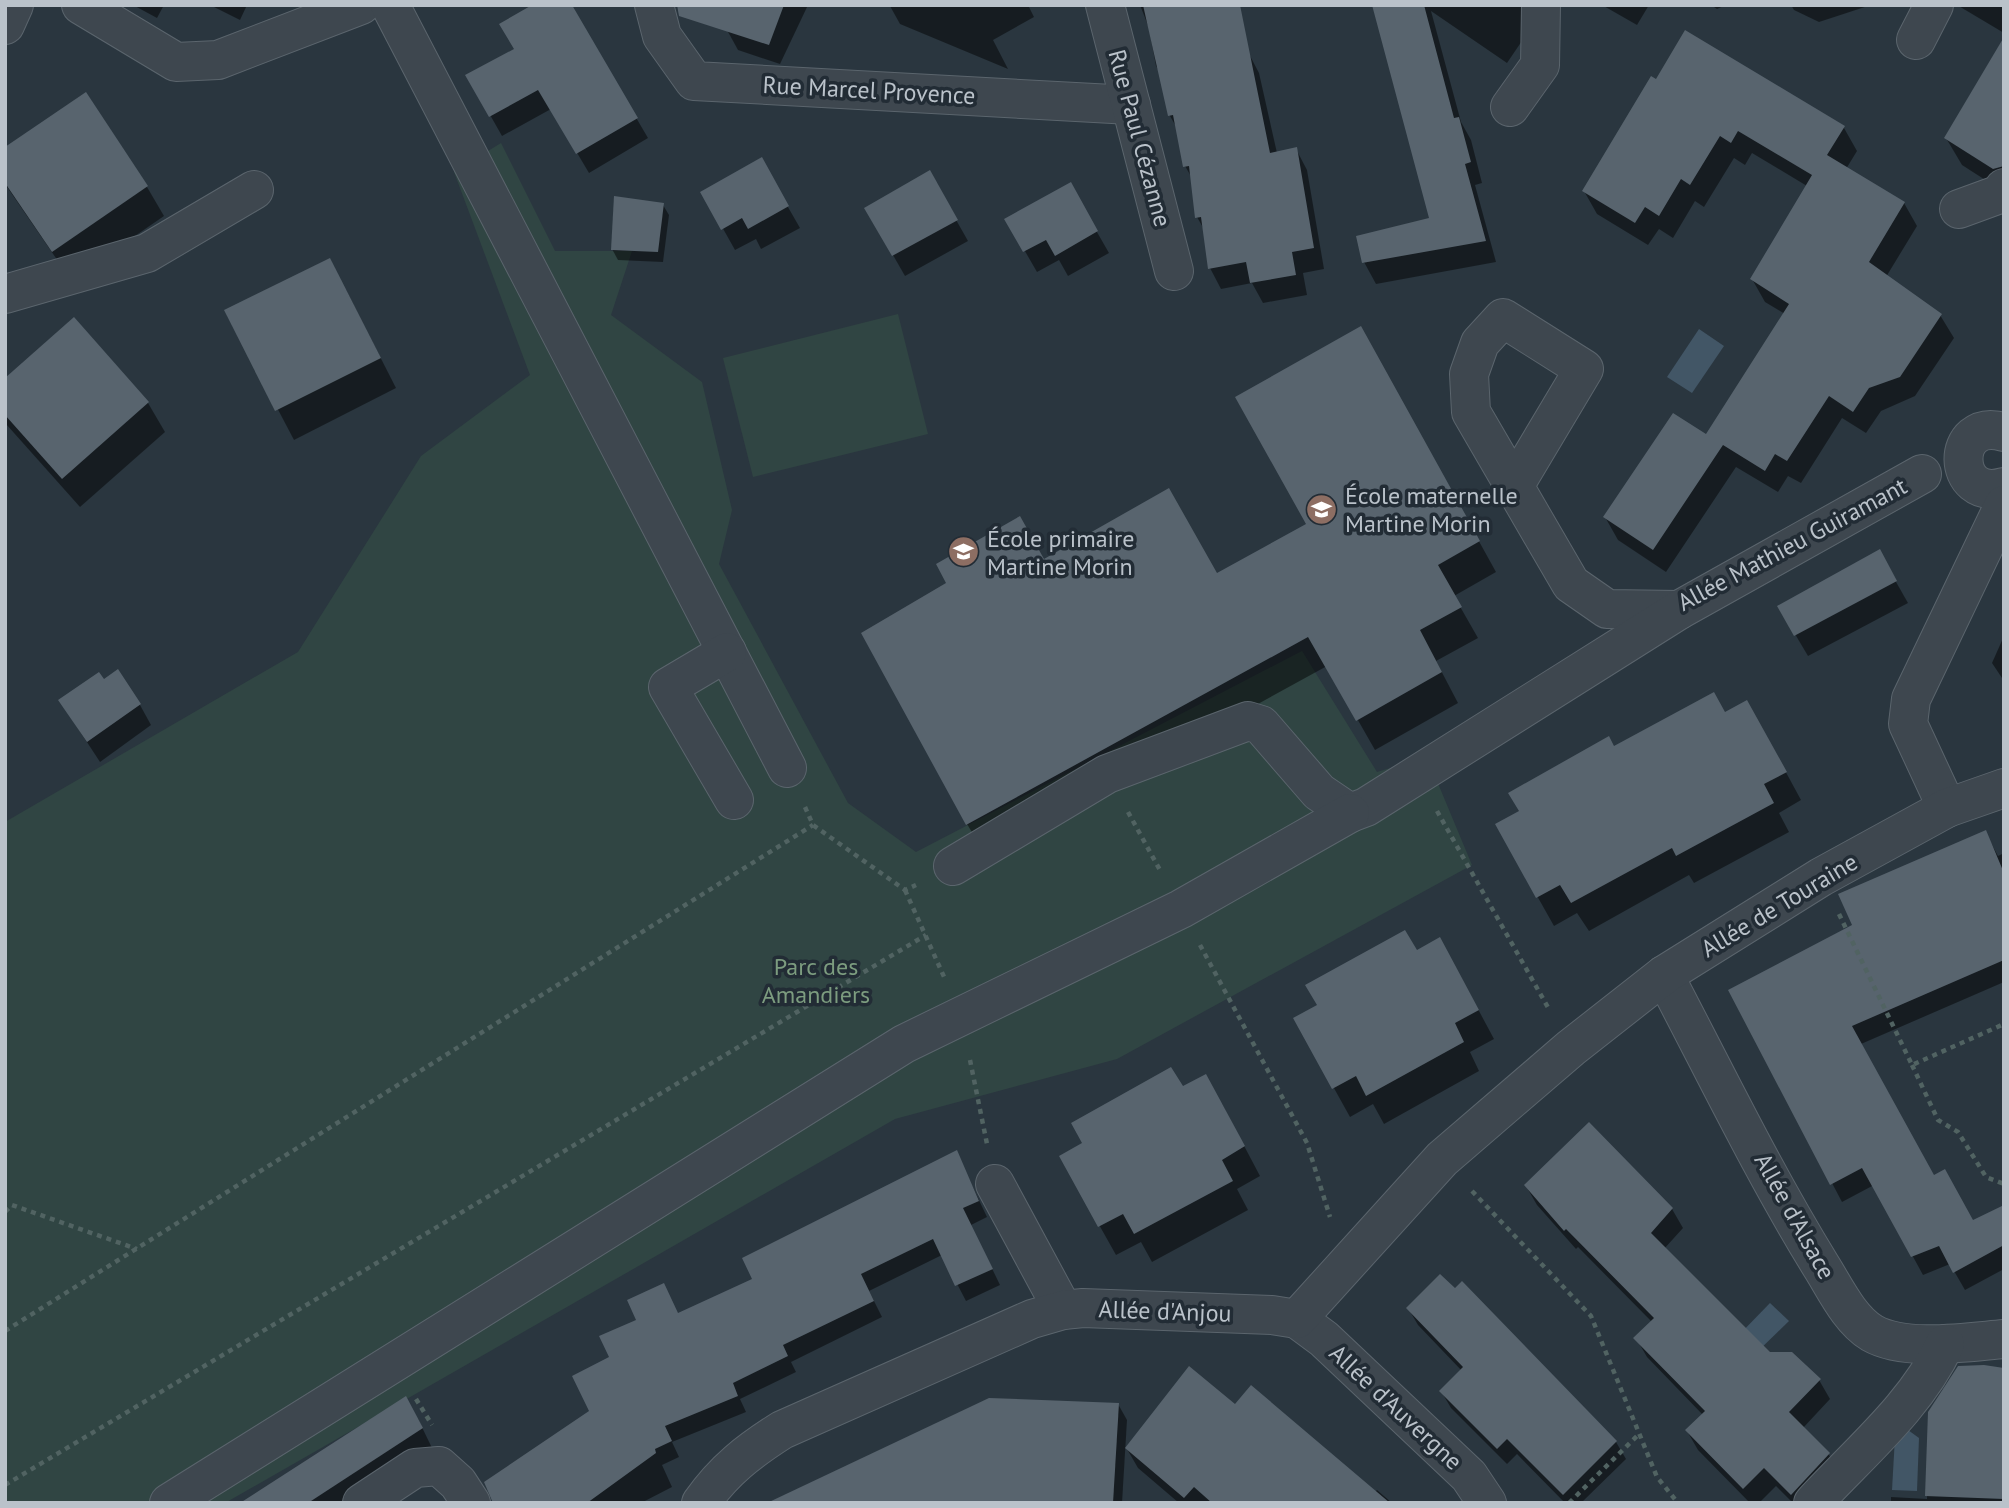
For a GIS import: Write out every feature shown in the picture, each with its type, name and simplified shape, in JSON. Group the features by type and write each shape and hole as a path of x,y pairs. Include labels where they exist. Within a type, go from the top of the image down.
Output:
{"street":[{"path":"5,25 14,5"},
{"path":"81,5 176,62 218,60 361,5"},
{"path":"390,5 787,768"},
{"name":"Rue Marcel Provence","path":"654,5 662,36 694,81 1131,105"},
{"name":"Rue Paul Cézanne","path":"1105,5 1174,271"},
{"path":"1510,107 1540,65 1541,5"},
{"path":"1916,40 1934,5"},
{"path":"1959,208 2000,194 2004,188"},
{"path":"5,294 147,253 254,190"},
{"name":"Allée Mathieu Guiramant","path":"1513,488 1571,584 1607,609 1679,610 1922,474 1983,481 1975,434 2003,430"},
{"path":"1947,808 1908,724 1911,699 1979,555 1983,481"},
{"path":"169,1503 904,1044 1181,909 1350,813 1366,807 1418,777 1679,610"},
{"path":"727,652 668,687 734,800"},
{"path":"953,866 1107,774 1248,721 1261,725 1318,792 1350,813"},
{"name":"Allée de Touraine","path":"1571,1048 1664,975 1821,877 1947,808 2004,788"},
{"name":"Allée d'Alsace","path":"1664,975 1802,1235 1849,1311 1872,1333 1894,1340 1945,1344 2004,1339"},
{"path":"1297,1319 1442,1159 1571,1048"},
{"path":"995,1184 1063,1310"},
{"name":"Allée d'Anjou","path":"701,1503 717,1480 743,1454 782,1430 1032,1319 1063,1310 1083,1308 1272,1315 1297,1319"},
{"name":"Allée d'Auvergne","path":"1297,1319 1324,1339 1469,1476 1487,1503"},
{"path":"1813,1503 1911,1399 1932,1373 1945,1344"},
{"path":"362,1503 415,1468 439,1466 458,1483 471,1503"}],"path":[{"path":"787,768 813,825 905,890 962,1016 995,1184"},
{"path":"1107,774 1307,1143 1332,1223 1352,1257"},
{"path":"1418,777 1571,1048"},
{"path":"5,1331 813,825"},
{"path":"905,890 953,866"},
{"path":"1821,877 1938,1120 1958,1132 1986,1177 2004,1184"},
{"path":"5,1485 926,935"},
{"path":"1912,1065 2004,1024"},
{"path":"1442,1159 1591,1316 1657,1477 1678,1503"},
{"path":"5,1212 12,1205 137,1249"},
{"path":"394,1362 438,1436 439,1466"},
{"path":"1569,1503 1639,1434"}],"green space":[{"name":"Parc des Amandiers","path":"501,143 555,251 632,251 611,315 702,382 732,510 719,564 848,803 916,852 1302,651 1377,772 1427,757 1472,865 1117,1059 895,1119 225,1503 5,1503 5,822 298,652 421,456 530,375 454,172"},
{"path":"898,314 928,434 753,477 723,358"}],"water":[{"path":"1699,329 1724,346 1692,393 1667,377"},
{"path":"1770,1303 1789,1321 1753,1356 1736,1338"},
{"path":"1908,1430 1919,1438 1917,1491 1892,1490 1895,1437"}],"building":[{"path":"532,5 572,5 638,118 576,154 538,90 489,117 465,75 514,49 499,24"},
{"path":"677,5 784,5 769,45 679,16"},
{"path":"1143,5 1240,5 1270,153 1297,147 1314,248 1292,252 1296,275 1250,283 1246,262 1208,269 1201,217 1195,218 1189,166 1183,167 1173,115 1168,116"},
{"path":"1372,5 1424,5 1454,118 1459,117 1471,162 1465,164 1486,241 1362,263 1356,236 1429,218"},
{"path":"1685,30 1845,126 1827,155 1905,202 1869,262 1942,314 1900,377 1869,388 1853,412 1829,396 1787,461 1775,454 1765,471 1723,445 1653,550 1603,517 1673,413 1706,434 1789,304 1750,279 1812,175 1738,131 1731,143 1720,136 1690,185 1681,179 1659,216 1645,207 1635,223 1582,191 1651,76 1656,79"},
{"path":"2004,37 2004,166 1993,169 1944,138"},
{"path":"86,92 148,186 52,252 5,183 5,147"},
{"path":"762,157 789,206 748,229 742,218 721,230 700,192"},
{"path":"930,170 958,220 892,256 864,208"},
{"path":"1071,182 1098,231 1055,256 1046,240 1023,252 1004,219"},
{"path":"614,196 664,203 658,252 611,250"},
{"path":"330,258 381,358 275,411 224,310"},
{"path":"74,317 149,402 62,479 5,415 5,378"},
{"path":"1361,326 1480,541 1438,565 1462,607 1420,630 1442,672 1356,721 1308,637 966,825 861,633 946,583 936,564 1020,516 1044,559 1169,488 1217,573 1306,524 1235,397"},
{"path":"1880,549 1897,581 1794,636 1777,606"},
{"path":"118,669 141,704 87,742 58,700 99,672 104,679"},
{"path":"1714,692 1725,712 1747,700 1787,772 1764,784 1774,803 1676,856 1672,848 1571,903 1560,885 1536,898 1495,824 1519,811 1508,793 1609,736 1614,746"},
{"path":"1986,830 2004,873 2004,960 1852,1026 1934,1175 1945,1169 1973,1220 2004,1205 2004,1245 1953,1273 1939,1246 1911,1257 1862,1168 1830,1185 1728,990 1852,925 1838,894"},
{"path":"1405,930 1417,950 1440,937 1479,1010 1455,1023 1464,1042 1366,1096 1356,1076 1332,1089 1293,1018 1317,1005 1305,985"},
{"path":"1171,1067 1183,1086 1206,1074 1245,1146 1222,1160 1233,1181 1134,1234 1123,1214 1098,1227 1059,1156 1082,1143 1071,1123"},
{"path":"1589,1122 1673,1208 1651,1233 1770,1352 1792,1352 1821,1379 1789,1412 1830,1453 1791,1495 1764,1468 1743,1489 1685,1430 1705,1411 1633,1338 1654,1318 1566,1229 1564,1231 1524,1185"},
{"path":"957,1150 979,1201 963,1208 993,1269 955,1286 933,1239 861,1274 874,1301 783,1345 788,1356 733,1383 738,1396 665,1426 672,1441 655,1449 656,1453 587,1503 493,1503 484,1482 589,1411 572,1376 609,1357 599,1336 636,1320 627,1300 664,1283 678,1313 752,1279 742,1258"},
{"path":"1440,1274 1455,1288 1462,1281 1617,1441 1563,1495 1507,1439 1497,1449 1439,1391 1463,1367 1406,1308"},
{"path":"1984,1365 2004,1368 2004,1499 1925,1496 1928,1412 1958,1366"},
{"path":"1189,1366 1235,1404 1251,1385 1390,1503 1212,1503 1194,1487 1184,1498 1125,1448"},
{"path":"406,1396 423,1428 308,1503 240,1503"},
{"path":"989,1398 1119,1403 1113,1503 767,1503"}],"place":[{"name":"École maternelle Martine Morin","path":"1322,509"},
{"name":"École primaire Martine Morin","path":"964,552"}]}
